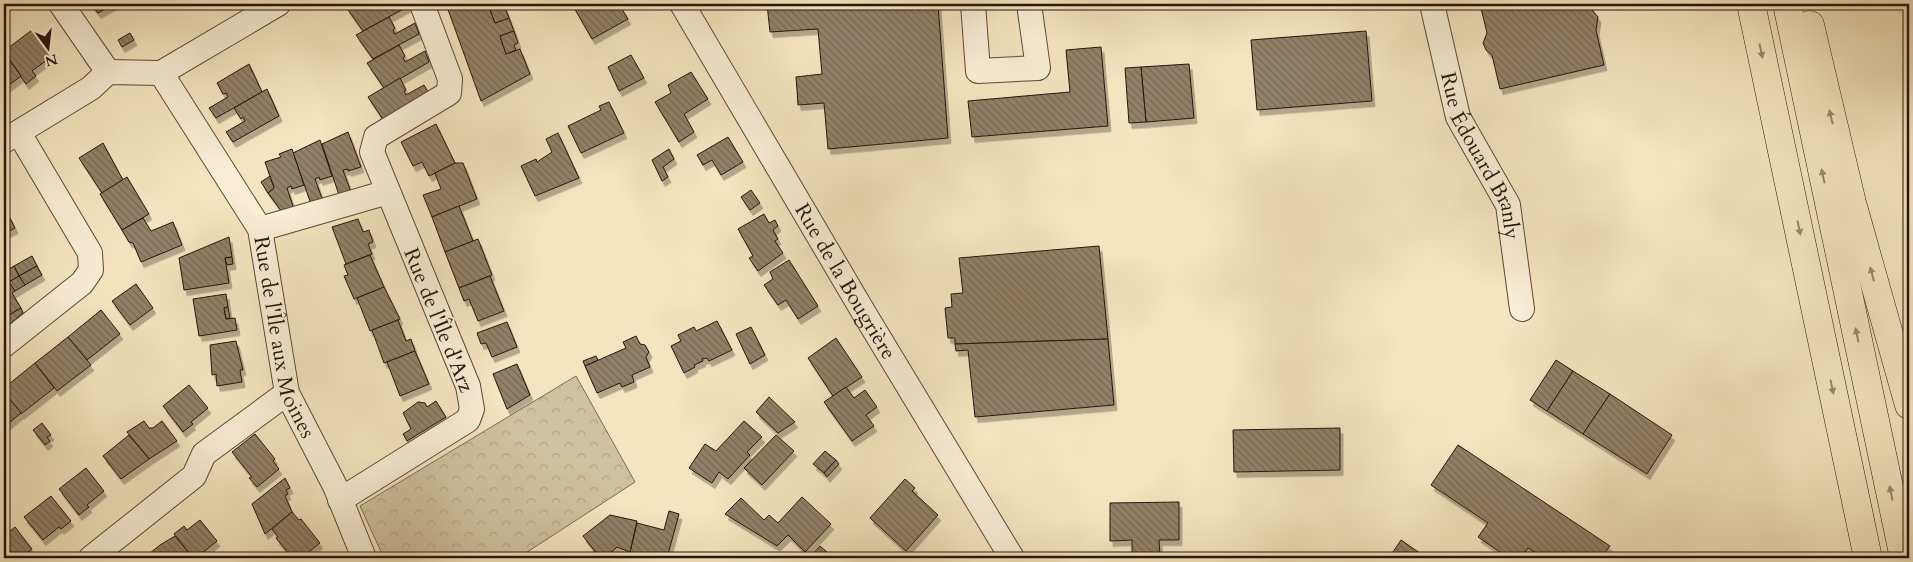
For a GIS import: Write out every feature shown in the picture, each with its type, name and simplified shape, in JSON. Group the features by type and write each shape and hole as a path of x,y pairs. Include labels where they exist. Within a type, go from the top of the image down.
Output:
{"highway":[{"path":"1751,4 1868,558"},
{"path":"1787,4 1904,558"},
{"path":"1805,4 1852,203 1909,405"}],"street":[{"path":"61,4 108,72"},
{"path":"4,344 82,283 91,270 90,253 12,137 90,88 108,72 161,73 278,4"},
{"name":"Rue de l'Île d'Arz","path":"340,500 468,420 472,409 468,386 372,152 376,137 449,93 450,79 422,4"},
{"name":"Rue de la Bougrière","path":"682,4 860,308 1012,558"},
{"path":"973,4 978,71 1038,68 1029,4"},
{"name":"Rue Édouard Branly","path":"1432,4 1458,117 1508,205 1522,308"},
{"name":"Rue de l'Île aux Moines","path":"161,73 260,229 287,393 340,500 364,558"},
{"path":"260,229 388,192"},
{"path":"91,558 194,476 204,454 287,393"}],"green space":[{"path":"576,376 635,482 518,558 384,558 360,506"}],"building":[{"path":"91,4 114,4 98,13"},
{"path":"352,4 408,4 409,6 363,31 346,7"},
{"path":"446,4 488,4 495,23 509,18 514,31 500,36 506,54 520,49 530,74 481,101"},
{"path":"488,4 499,4 500,7 504,5 509,18 495,23"},
{"path":"572,4 619,4 628,19 592,39"},
{"path":"767,4 938,4 948,138 828,149 824,103 798,105 796,77 822,74 818,29 770,32"},
{"path":"1480,4 1590,4 1598,17 1596,30 1604,65 1500,89 1492,55 1486,50 1483,43 1487,33"},
{"path":"389,17 395,28 393,30 395,34 415,23 419,34 373,59 356,35"},
{"path":"32,30 51,57 32,71 36,76 26,84 4,51"},
{"path":"514,31 518,43 514,45 516,50 506,54 500,36"},
{"path":"1366,31 1372,101 1257,110 1251,40"},
{"path":"130,33 134,40 122,47 118,40"},
{"path":"399,45 405,56 403,58 405,62 425,51 429,62 384,88 367,63"},
{"path":"1101,47 1108,126 972,137 968,101 1070,92 1066,50"},
{"path":"4,52 21,76 4,89"},
{"path":"631,55 644,78 619,91 608,67"},
{"path":"249,64 262,92 216,118 209,108 228,97 226,93 223,94 217,83"},
{"path":"1189,64 1194,118 1146,122 1141,67"},
{"path":"1141,67 1146,122 1129,123 1125,68"},
{"path":"691,72 708,99 684,114 694,132 679,142 655,102 671,93 668,85"},
{"path":"400,78 406,90 404,91 406,95 424,85 430,95 384,121 368,97"},
{"path":"267,89 279,116 233,142 226,132 245,121 243,117 241,119 234,108"},
{"path":"609,102 624,133 581,153 568,126 601,110 599,106"},
{"path":"436,124 455,163 429,176 422,162 413,166 401,142"},
{"path":"348,132 361,167 348,171 348,169 343,170 351,192 339,195 322,144"},
{"path":"558,133 579,178 535,196 521,166 536,159 537,162 552,152 546,139"},
{"path":"728,137 743,162 721,175 712,160 703,165 697,155"},
{"path":"320,140 332,176 320,180 319,177 315,179 323,201 311,204 293,153"},
{"path":"103,143 123,180 102,193 79,158"},
{"path":"292,149 304,185 292,189 291,186 287,188 294,209 282,212 268,193 274,188 265,162 281,157 279,154"},
{"path":"669,149 674,159 663,167 668,177 662,181 652,160"},
{"path":"455,163 463,163 477,199 432,217 423,195 441,189 435,173"},
{"path":"270,176 274,188 268,193 261,182"},
{"path":"127,177 149,214 122,230 100,194"},
{"path":"751,190 760,203 750,210 741,197"},
{"path":"459,206 473,241 445,252 432,217"},
{"path":"4,208 10,218 4,222"},
{"path":"764,214 769,223 775,220 778,226 773,230 778,239 775,241 783,253 758,271 749,258 753,256 738,229"},
{"path":"10,218 15,228 4,234 4,222"},
{"path":"143,218 151,231 173,222 182,245 141,262 133,243 129,242 122,230"},
{"path":"358,219 363,232 369,230 373,242 368,244 372,254 346,264 332,227"},
{"path":"229,237 232,257 225,258 229,283 184,290 179,258"},
{"path":"478,239 492,275 459,288 445,252"},
{"path":"1099,246 1108,339 955,344 955,338 948,338 945,308 952,307 951,294 963,293 959,258"},
{"path":"370,255 384,287 354,299 344,276 348,275 344,265"},
{"path":"32,256 37,266 19,276 14,266"},
{"path":"232,257 233,264 227,265 225,258"},
{"path":"789,260 818,306 798,319 786,300 778,305 764,285 773,279 770,272"},
{"path":"14,266 19,276 9,282 4,272"},
{"path":"37,266 42,275 25,285 19,276"},
{"path":"4,272 15,291 12,293 21,308 4,318"},
{"path":"19,276 25,285 15,291 9,282"},
{"path":"490,276 504,311 478,321 469,299 464,301 459,288"},
{"path":"136,284 153,308 130,325 112,301"},
{"path":"384,287 400,319 370,331 357,298"},
{"path":"226,294 228,307 224,308 226,319 235,318 237,330 199,336 193,299"},
{"path":"228,307 230,318 226,319 224,308"},
{"path":"21,308 23,313 4,329 4,318"},
{"path":"101,310 120,334 87,360 68,337"},
{"path":"398,320 406,341 411,339 415,351 384,363 372,330"},
{"path":"717,321 732,350 709,361 707,358 702,359 703,361 684,373 671,346 681,341 678,335 694,327 696,331"},
{"path":"507,322 517,347 492,357 486,343 481,344 477,333"},
{"path":"751,327 765,355 750,364 736,334"},
{"path":"636,336 640,344 645,345 649,352 646,357 650,367 632,375 634,382 622,387 620,383 597,393 585,366 626,348 623,342"},
{"path":"68,337 91,365 57,391 35,363"},
{"path":"836,338 862,377 833,396 808,358"},
{"path":"1108,339 1114,405 975,417 968,350 956,351 955,344"},
{"path":"236,341 243,370 240,370 242,382 217,386 216,374 212,375 210,345"},
{"path":"415,351 429,384 400,396 387,362"},
{"path":"596,356 598,360 585,366 583,361"},
{"path":"1556,360 1573,371 1547,411 1530,400"},
{"path":"35,363 54,388 21,414 4,392 4,388"},
{"path":"517,364 530,395 507,409 493,374"},
{"path":"1573,371 1610,394 1583,434 1547,411"},
{"path":"189,385 208,408 191,422 193,424 183,432 163,406"},
{"path":"846,387 854,398 865,390 877,407 866,415 874,426 852,441 824,402"},
{"path":"4,392 21,413 4,427"},
{"path":"1610,394 1672,435 1647,474 1583,434"},
{"path":"769,397 795,422 778,433 756,412"},
{"path":"436,401 446,417 407,441 403,434 411,429 403,413 418,402 425,403 427,407"},
{"path":"144,421 149,428 153,428 162,421 177,441 149,459 127,432"},
{"path":"744,421 762,437 747,452 750,455 728,479 719,472 712,483 689,468 705,444 716,451"},
{"path":"42,423 51,435 47,437 50,441 45,445 33,430"},
{"path":"1340,428 1340,470 1234,472 1233,430"},
{"path":"255,434 275,459 273,461 279,469 257,487 249,478 252,477 232,452"},
{"path":"129,435 149,459 121,479 103,456"},
{"path":"776,435 794,451 762,485 744,468"},
{"path":"1458,445 1610,546 1601,558 1544,558 1528,548 1521,558 1509,558 1478,537 1488,523 1431,485"},
{"path":"825,451 836,460 824,473 813,464"},
{"path":"836,460 839,464 827,477 824,473"},
{"path":"86,468 104,491 87,505 89,507 79,515 59,489"},
{"path":"285,478 290,488 286,490 288,494 285,496 292,512 265,534 252,504"},
{"path":"905,479 915,488 912,491 938,515 906,551 870,518"},
{"path":"51,496 71,521 61,529 59,527 43,540 24,517"},
{"path":"802,497 831,524 805,552 788,535 777,546 725,514 741,498 764,520 769,515 778,523"},
{"path":"1179,502 1179,540 1159,540 1160,557 1185,558 1132,558 1132,540 1110,541 1110,503"},
{"path":"669,511 679,514 667,558 651,558 630,552 637,523 664,530"},
{"path":"292,512 299,520 301,519 320,543 301,558 292,558 276,538 278,537 272,529"},
{"path":"610,515 637,521 630,552 617,547 605,558 600,558 583,536"},
{"path":"200,520 217,541 196,558 193,558 174,534 184,526 187,530"},
{"path":"15,527 32,549 20,558 4,558 4,536"},
{"path":"175,536 193,558 144,558 160,545"},
{"path":"1401,540 1427,558 1389,558"},
{"path":"820,546 834,558 810,557"}]}
